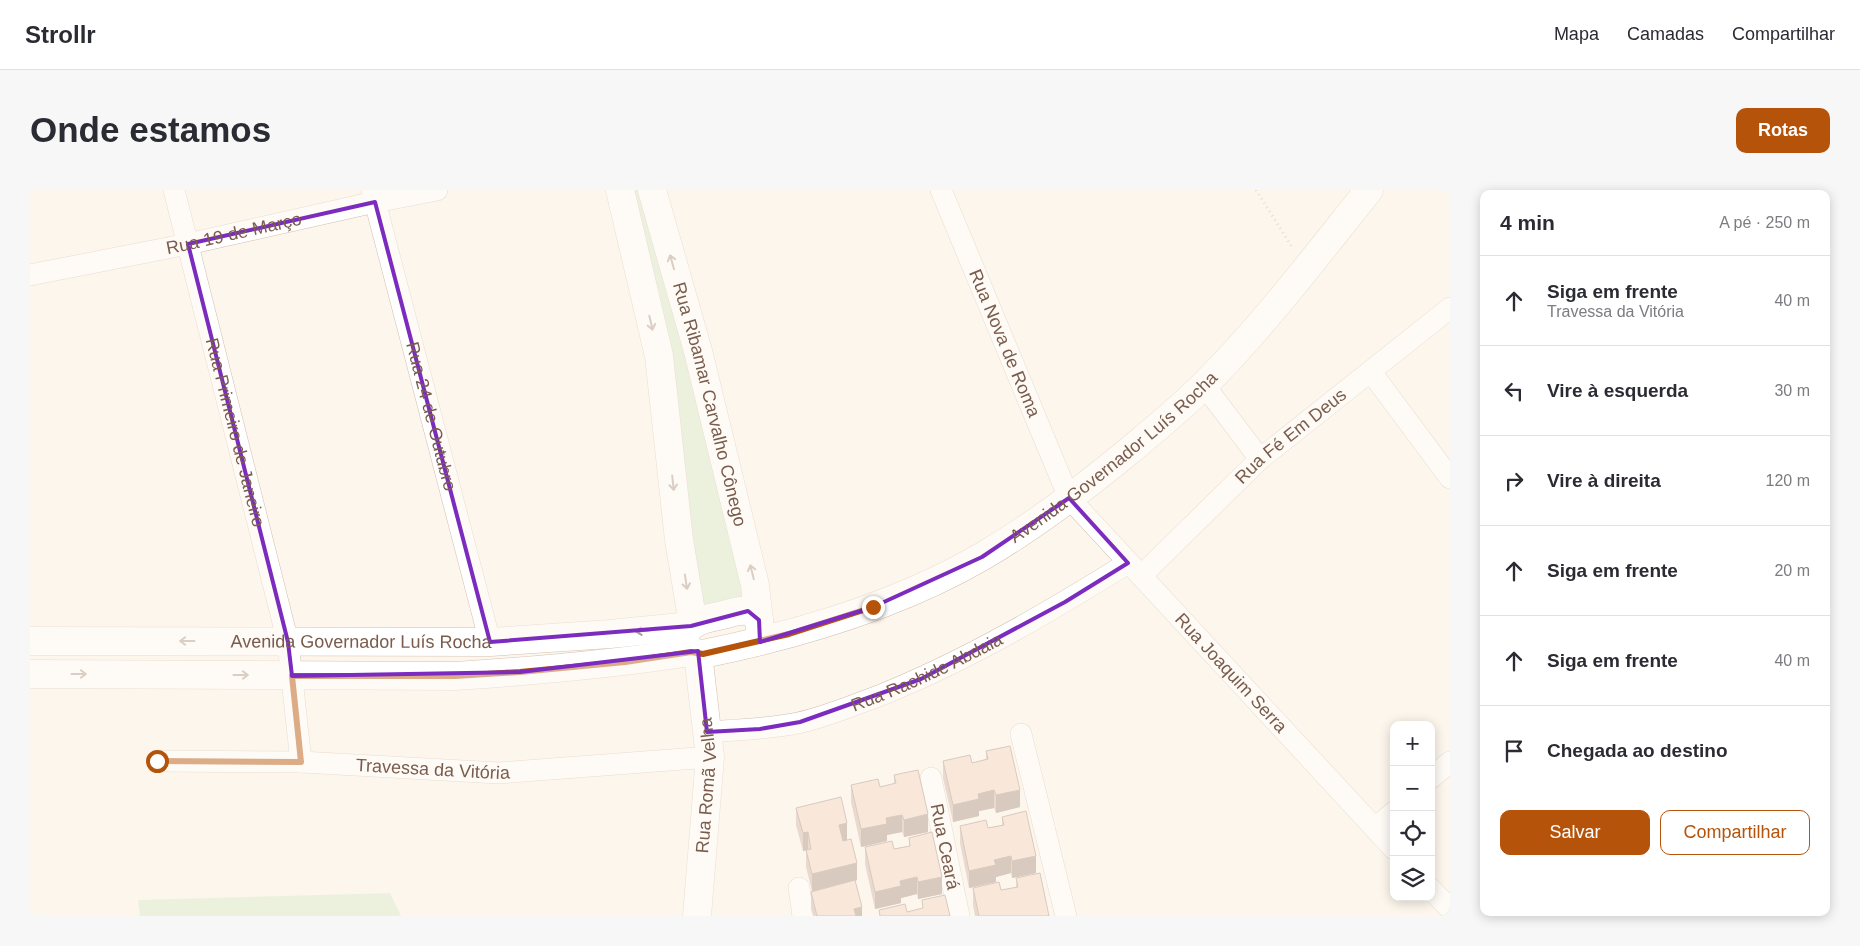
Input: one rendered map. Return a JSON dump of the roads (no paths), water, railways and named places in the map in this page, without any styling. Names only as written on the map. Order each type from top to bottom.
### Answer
[{"type":"main road","name":"Rua Ribamar Carvalho Cônego","points":[[620,190],[659,356],[679,540],[693,639]]},
{"type":"main road","name":"Rua Ribamar Carvalho Cônego","points":[[652,190],[700,360],[755,585],[756,630]]},
{"type":"main road","name":"Avenida Governador Luís Rocha","points":[[756,630],[789,634],[873,607],[982,557],[1030,526],[1069,498],[1170,416],[1204,385],[1246,340],[1369,190]]},
{"type":"main road","points":[[693,639],[705,619],[742,611],[753,613],[756,630]]},
{"type":"main road","name":"Avenida Governador Luís Rocha","points":[[30,641],[490,642],[610,634],[693,639]]},
{"type":"main road","name":"Avenida Governador Luís Rocha","points":[[30,674],[455,676],[625,662],[693,639]]},
{"type":"main road","name":"Rua Romã Velha","points":[[693,639],[709,745],[696,916]]},
{"type":"street","name":"Rua Primeiro de Janeiro","points":[[174,190],[288,642],[301,762]]},
{"type":"street","name":"Rua 19 de Março","points":[[30,275],[188,244],[374,196],[437,190]]},
{"type":"street","name":"Rua Nova de Roma","points":[[941,190],[1069,498]]},
{"type":"street","name":"Rua 24 de Outubro","points":[[374,196],[490,642]]},
{"type":"street","name":"Rua Fé Em Deus","points":[[1134,569],[1260,459],[1450,308]]},
{"type":"street","points":[[1371,372],[1450,478]]},
{"type":"street","points":[[1204,385],[1260,459]]},
{"type":"street","name":"Rua Joaquim Serra","points":[[1069,498],[1390,844]]},
{"type":"street","name":"Rua Rachide Abdaia","points":[[709,745],[760,729],[800,722],[857,704],[920,679],[1049,611],[1134,569]]},
{"type":"street","points":[[1021,734],[1066,916]]},
{"type":"street","name":"Travessa da Vitória","points":[[157,761],[301,762],[499,773],[709,745]]},
{"type":"street","points":[[1435,775],[1450,762]]},
{"type":"street","name":"Rua Ceará","points":[[931,778],[959,916]]},
{"type":"street","points":[[1375,828],[1390,815]]},
{"type":"street","points":[[799,888],[804,916]]},
{"type":"street","points":[[1435,893],[1450,909]]}]
